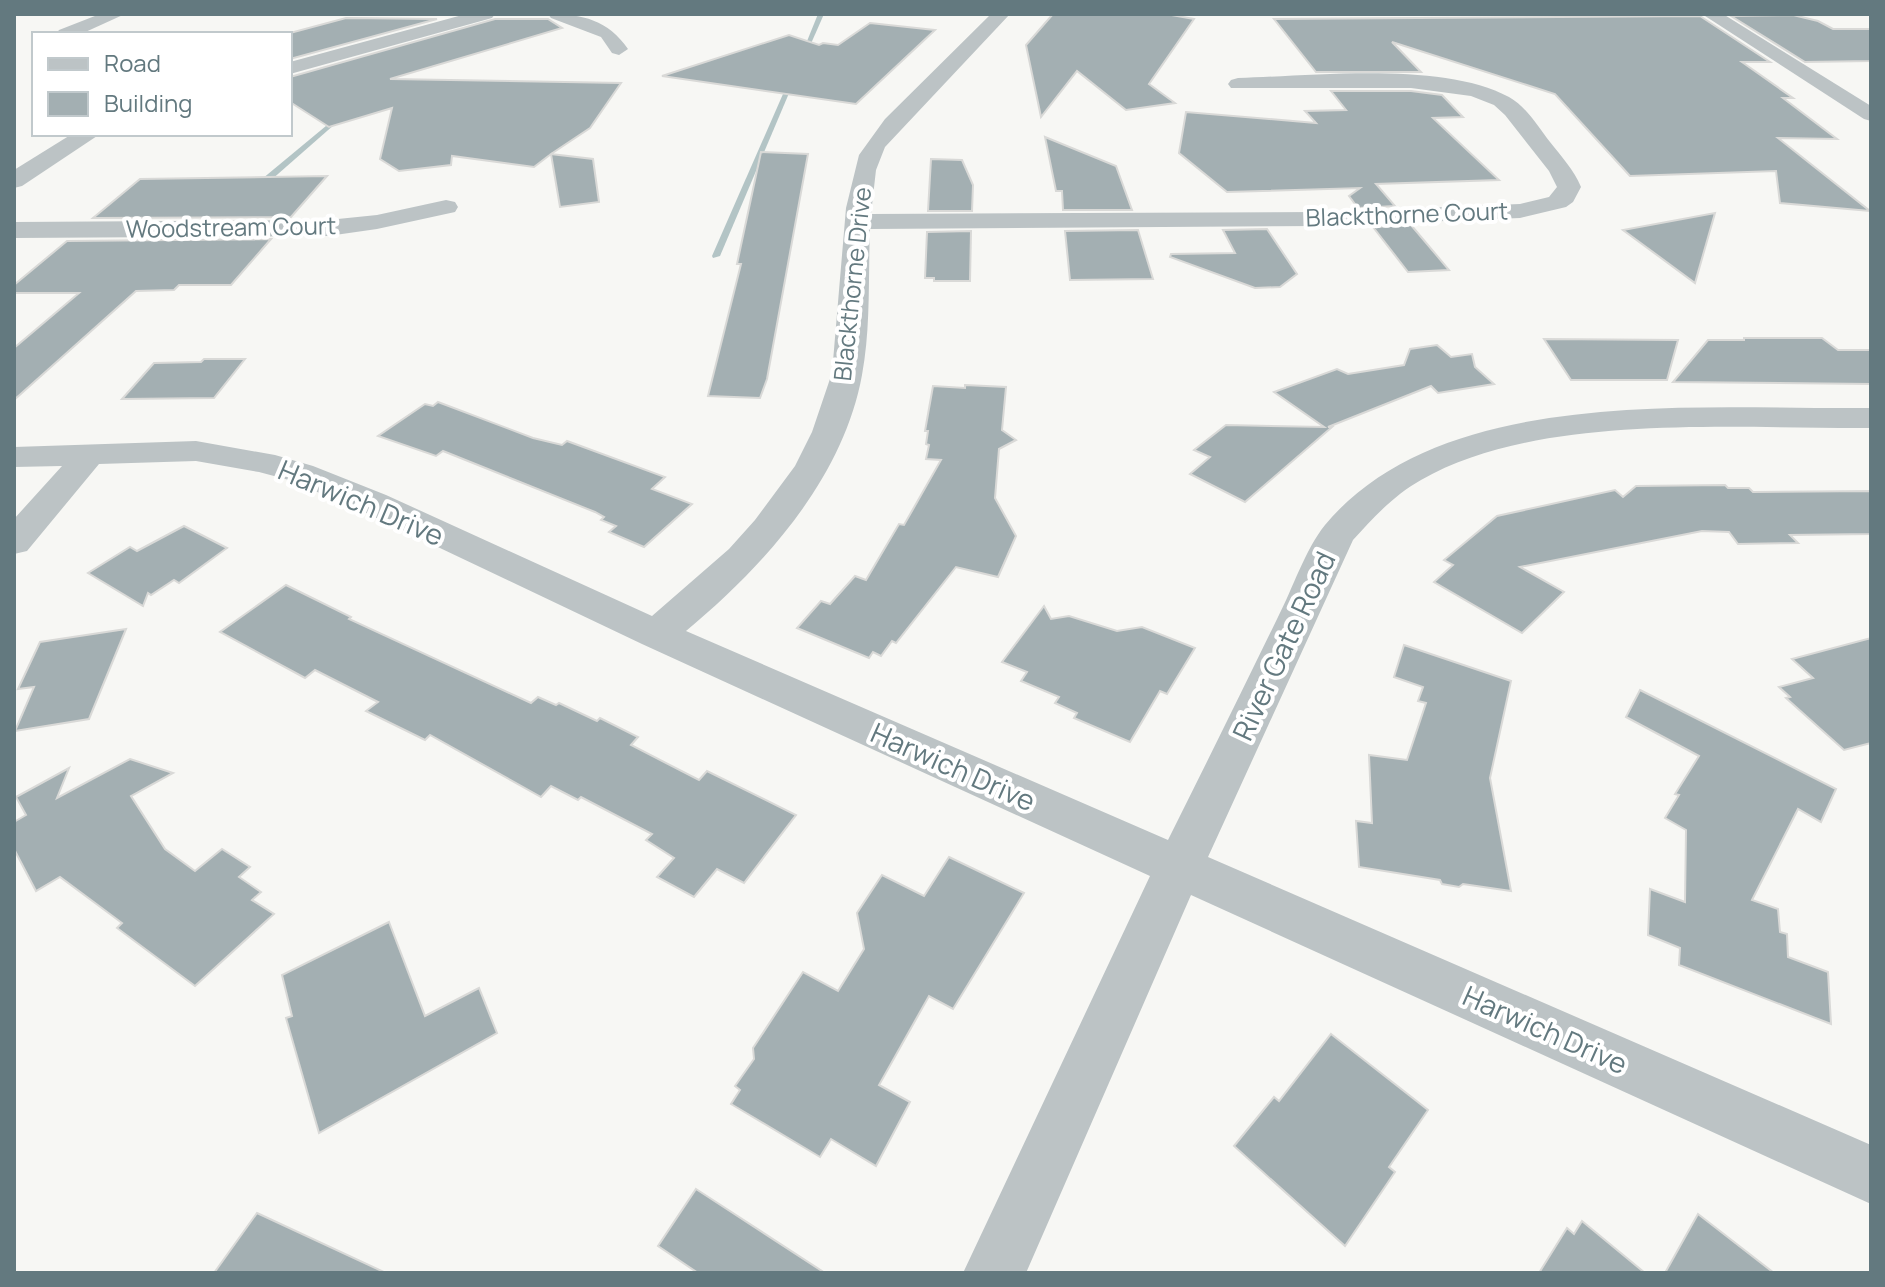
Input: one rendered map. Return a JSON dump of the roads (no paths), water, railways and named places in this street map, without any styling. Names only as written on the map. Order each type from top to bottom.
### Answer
[{"type":"street","points":[[70,32],[116,14]]},
{"type":"street","points":[[292,67],[486,14]]},
{"type":"street","points":[[557,14],[608,33],[619,49]]},
{"type":"street","name":"Blackthorne Drive","points":[[656,634],[738,564],[784,510],[823,446],[842,395],[850,359],[865,169],[879,140],[1001,14]]},
{"type":"street","points":[[1711,14],[1871,115]]},
{"type":"street","name":"Blackthorne Court","points":[[860,222],[1358,218],[1520,211],[1557,202],[1569,187],[1555,163],[1511,108],[1480,92],[1409,82],[1238,84]]},
{"type":"street","points":[[14,181],[60,149],[85,136]]},
{"type":"street","name":"Woodstream Court","points":[[14,230],[328,228],[377,222],[446,207]]},
{"type":"street","name":"River Gate Road","points":[[994,1273],[1179,867],[1337,535],[1373,495],[1429,460],[1464,446],[1493,436],[1561,424],[1871,418]]},
{"type":"street","name":"Harwich Drive","points":[[14,457],[196,451],[263,462],[301,473],[374,503],[656,634],[1871,1175]]},
{"type":"street","points":[[14,542],[91,453]]},
{"type":"waterway","points":[[803,55],[821,14]]},
{"type":"waterway","points":[[716,256],[792,79]]},
{"type":"waterway","points":[[259,186],[340,117]]}]
